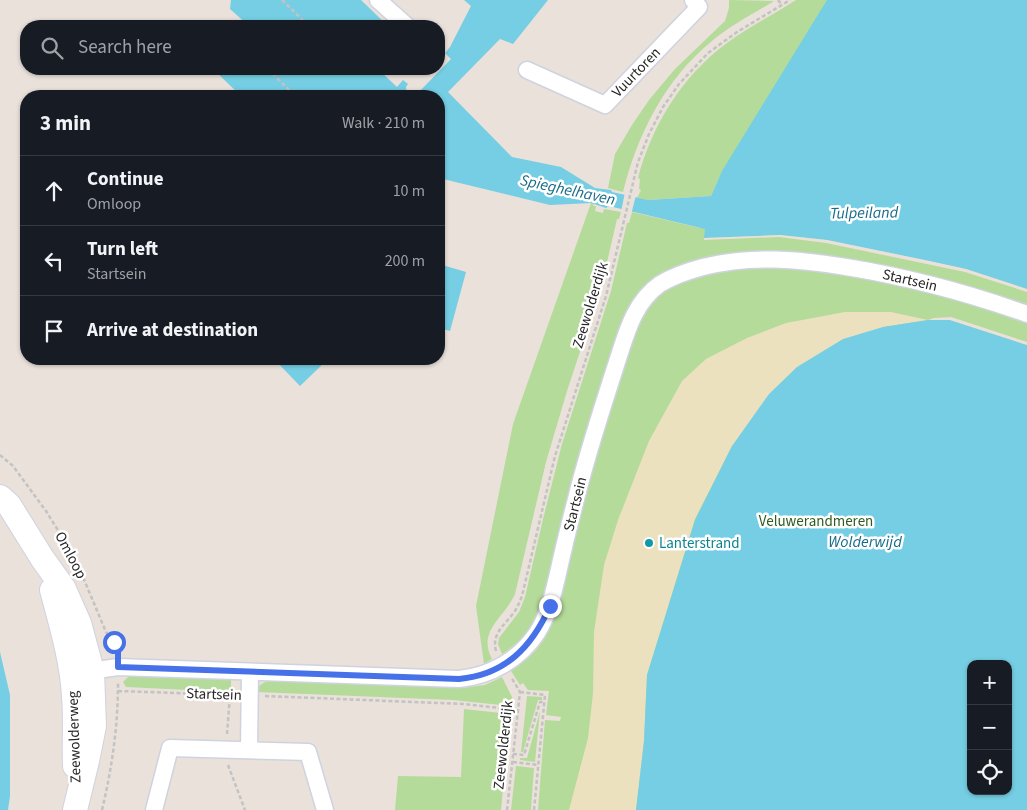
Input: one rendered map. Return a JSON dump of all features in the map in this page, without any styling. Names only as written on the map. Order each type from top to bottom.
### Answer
[{"type":"main road","name":"Omloop","points":[[0,497],[9,505],[42,558],[63,631],[82,672]]},
{"type":"main road","name":"Zeewolderweg","points":[[76,805],[75,721],[82,672]]},
{"type":"street","points":[[378,0],[400,20]]},
{"type":"street","name":"Vuurtoren","points":[[527,70],[605,105],[700,7],[693,0]]},
{"type":"street","name":"Startsein","points":[[82,672],[118,667],[459,679],[475,678],[504,665],[528,644],[542,624],[550,606],[593,438],[631,321],[644,299],[661,283],[679,275],[724,263],[752,259],[792,260],[862,269],[922,282],[963,292],[1027,314]]},
{"type":"street","points":[[249,750],[250,672]]},
{"type":"street","points":[[154,810],[170,748],[308,752],[325,810]]},
{"type":"path","points":[[282,0],[303,20]]},
{"type":"path","points":[[778,0],[782,5]]},
{"type":"path","name":"Zeewolderdijk","points":[[504,665],[496,649],[495,638],[500,628],[515,611],[522,596],[555,456],[603,306],[638,162],[649,134],[679,84],[717,46],[790,0]]},
{"type":"path","points":[[274,75],[290,90]]},
{"type":"path","name":"Omloop","points":[[0,455],[13,466],[46,512],[75,558],[106,632],[118,651],[118,667]]},
{"type":"path","points":[[102,810],[108,786],[118,724],[118,667]]},
{"type":"path","name":"Zeewolderdijk","points":[[507,810],[520,692],[515,684]]},
{"type":"path","name":"Startsein","points":[[118,691],[463,704],[518,710]]},
{"type":"path","points":[[520,692],[546,694],[534,810]]},
{"type":"path","points":[[230,695],[226,749],[228,764],[245,810]]},
{"type":"path","points":[[514,754],[524,755],[540,702],[545,702]]},
{"type":"path","points":[[512,762],[538,765]]},
{"type":"green space","points":[[729,0],[774,1],[719,35],[695,56],[666,91],[655,110],[636,150],[623,192],[608,188],[615,154],[632,125],[649,100],[675,69],[725,21]]},
{"type":"green space","name":"Veluwerandmeren","points":[[796,0],[1027,0],[1027,810],[538,810],[545,720],[560,721],[561,717],[546,715],[549,691],[528,690],[523,683],[520,685],[511,671],[538,648],[549,630],[555,614],[564,582],[581,500],[651,283],[548,590],[526,634],[502,654],[498,644],[499,638],[519,612],[525,597],[562,444],[611,291],[627,223],[629,223],[632,212],[700,228],[722,171],[711,196],[648,200],[637,198],[641,190],[639,189],[640,179],[638,178],[651,139],[671,103],[696,71],[711,56],[752,26]]},
{"type":"green space","points":[[591,203],[594,203],[593,206],[596,206],[595,211],[603,213],[604,209],[621,212],[619,219],[617,219],[601,288],[546,462],[515,594],[490,632],[488,649],[492,659],[484,664],[476,606],[513,424]]},
{"type":"green space","points":[[129,676],[231,680],[231,692],[126,687],[123,682]]},
{"type":"green space","points":[[502,677],[512,697],[511,706],[453,700],[257,692],[260,685],[267,681],[462,688],[485,685]]},
{"type":"green space","points":[[527,696],[542,697],[542,700],[538,700],[523,752],[521,752]]},
{"type":"green space","points":[[464,709],[510,714],[501,810],[395,810],[398,776],[461,777]]},
{"type":"green space","points":[[540,711],[535,762],[520,760],[520,758],[527,758]]},
{"type":"green space","points":[[516,766],[534,768],[531,810],[511,810]]},
{"type":"sand","name":"Lanterstrand","points":[[845,312],[891,312],[928,320],[883,327],[732,446],[695,519],[647,675],[644,741],[636,810],[569,810],[588,738],[593,693],[594,632],[604,565],[618,520],[649,441],[682,381],[706,359],[747,338],[786,323]]},
{"type":"water","points":[[231,0],[361,0],[382,20],[242,20],[230,9]]},
{"type":"water","points":[[464,0],[548,0],[513,44],[500,39],[448,92],[512,157],[561,167],[595,188],[611,190],[612,192],[648,200],[711,196],[722,171],[827,0],[1027,0],[1027,289],[966,269],[827,240],[780,235],[704,238],[705,229],[609,206],[606,208],[591,203],[550,205],[445,179],[445,90],[421,90],[435,75],[445,75],[445,65],[451,59],[445,53],[471,6]]},
{"type":"water","points":[[219,75],[384,75],[397,87],[403,80],[408,84],[407,90],[235,90]]},
{"type":"water","points":[[445,266],[466,272],[450,331],[445,330]]},
{"type":"water","name":"Wolderwijd","points":[[928,320],[950,320],[1027,345],[1027,810],[636,810],[644,741],[647,675],[695,520],[732,446],[769,394],[797,367],[843,339],[883,327]]},
{"type":"water","points":[[280,365],[322,365],[300,386]]},
{"type":"water","points":[[0,652],[10,695],[10,796],[8,810],[0,810]]},
{"type":"pier","points":[[625,192],[636,195],[631,215],[621,212]]},
{"type":"pier","points":[[780,235],[827,240],[966,269],[1027,289],[1027,292],[965,272],[826,243],[779,237],[704,240],[704,238]]},
{"type":"pier","points":[[951,317],[1027,342],[1027,345],[950,320],[928,320]]},
{"type":"place","name":"Lanterstrand","points":[[649,543]]},
{"type":"route","points":[[114,642],[118,651],[118,667],[475,678],[504,665],[520,653],[536,634],[550,606]]},
{"type":"water label","name":"Spieghelhaven","points":[[568,189]]},
{"type":"water label","name":"Tulpeiland","points":[[864,212]]}]
